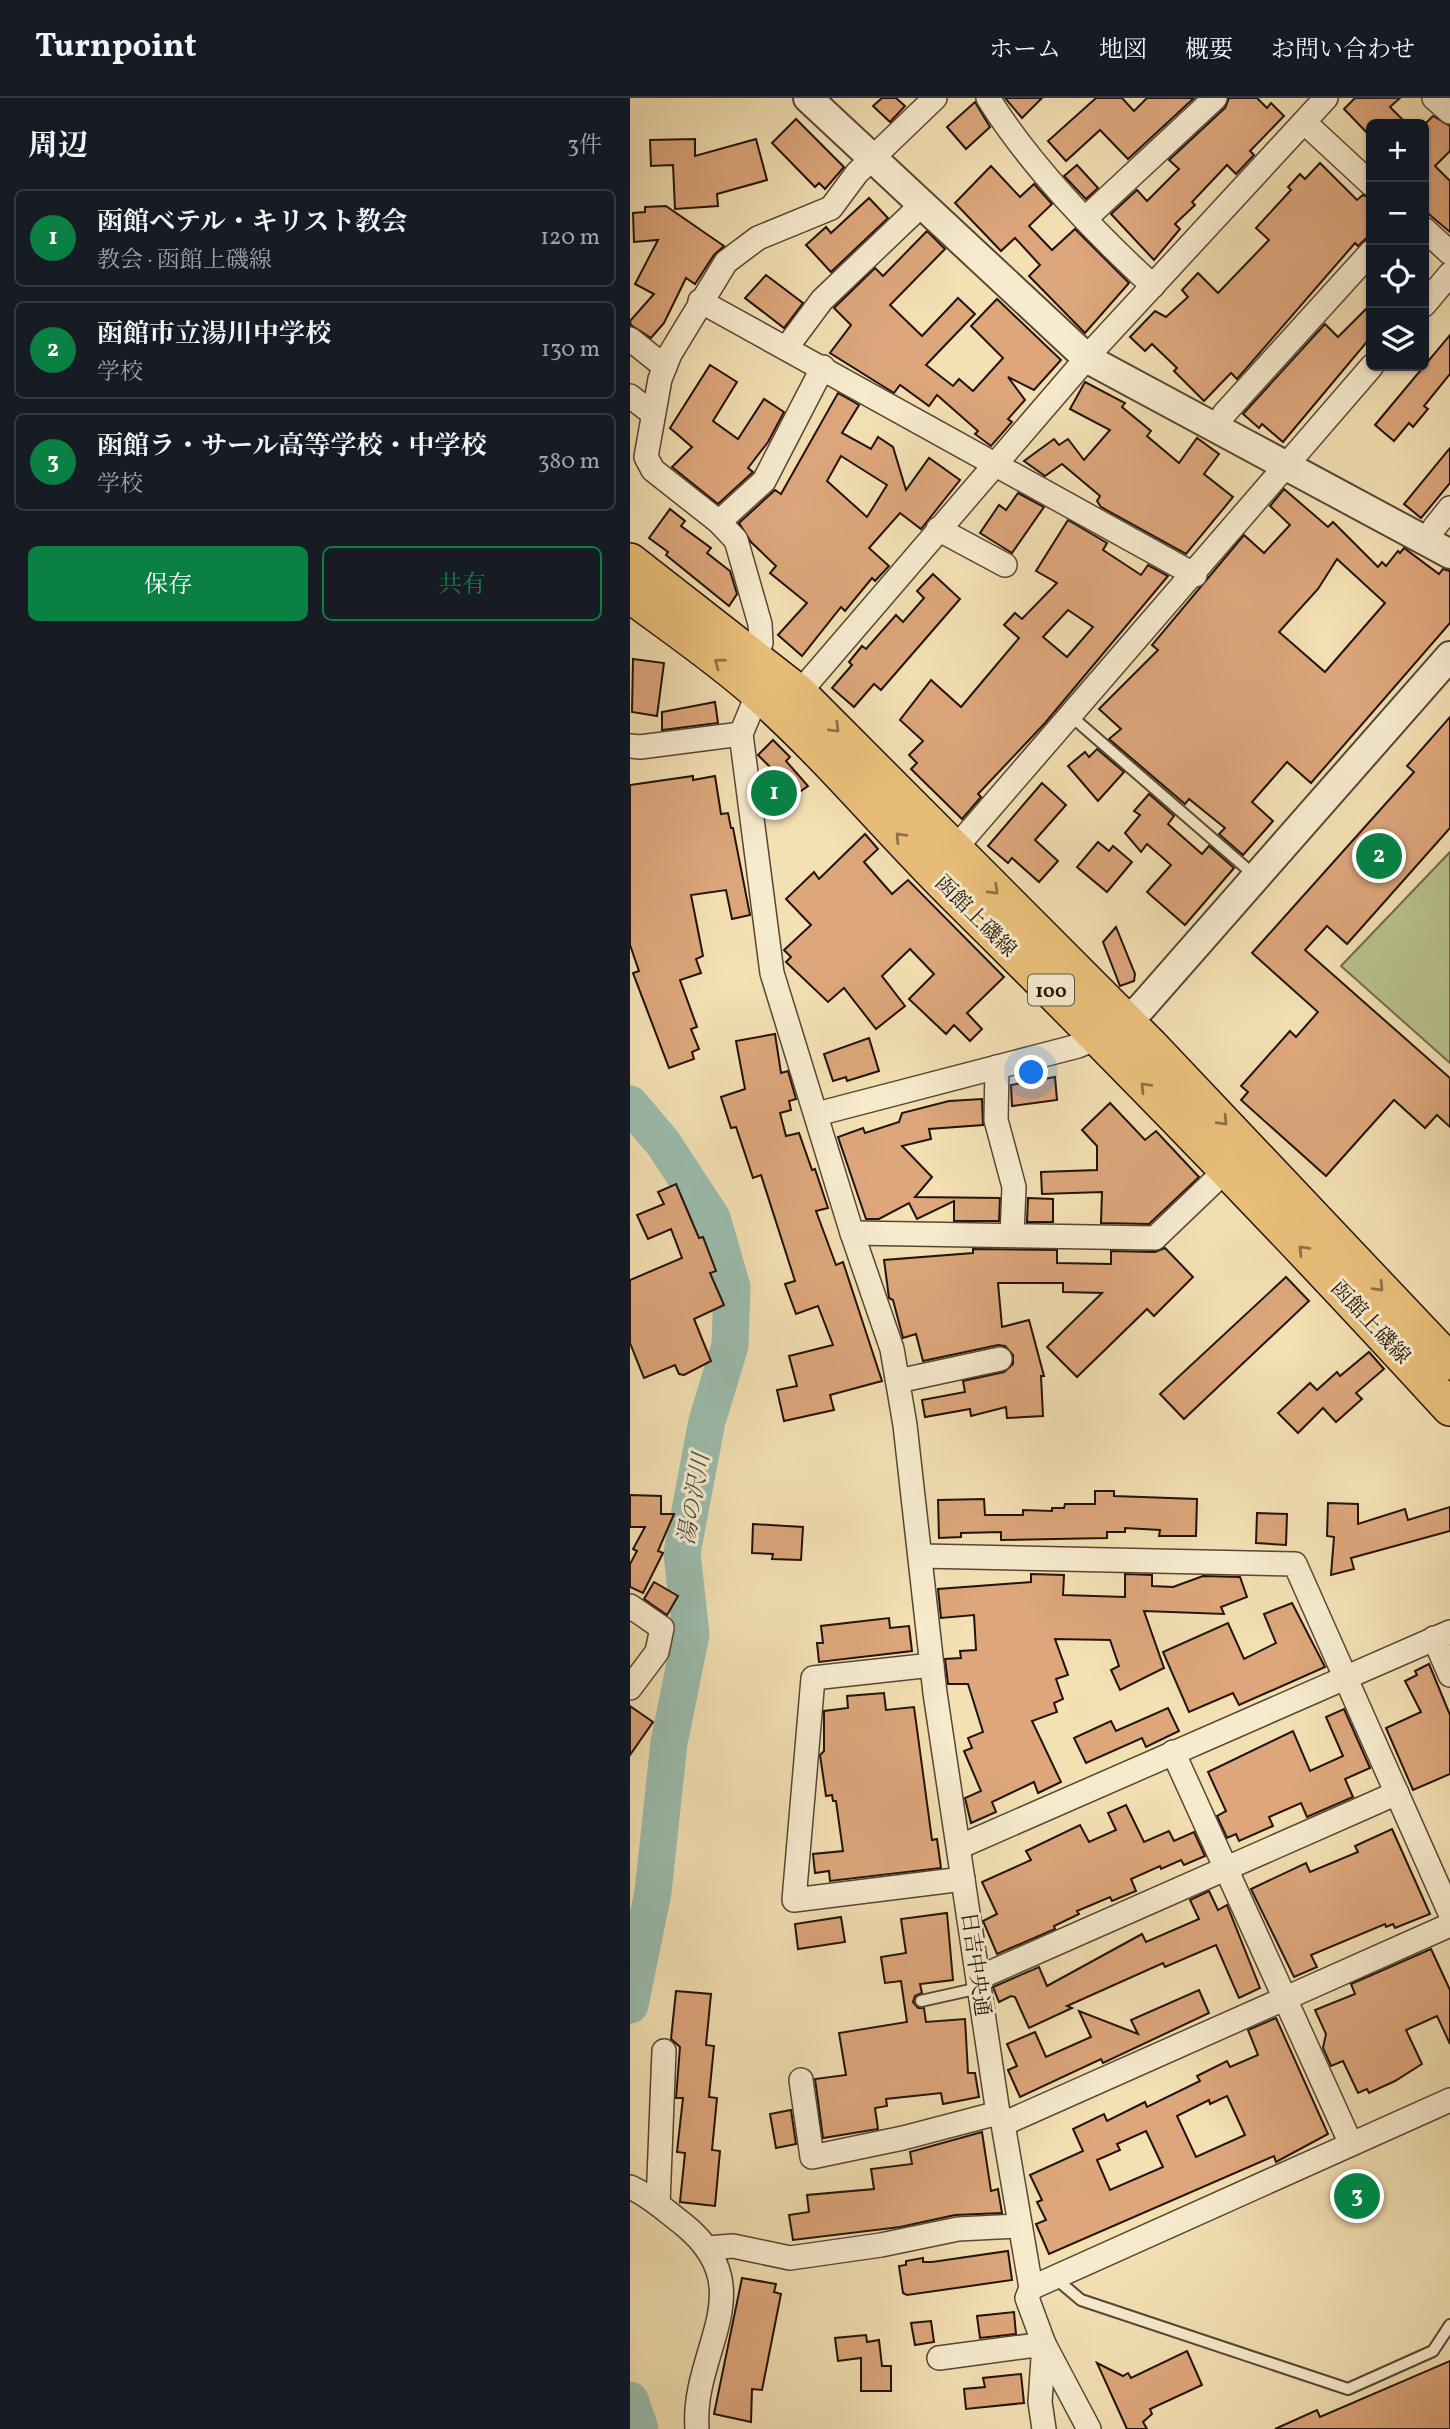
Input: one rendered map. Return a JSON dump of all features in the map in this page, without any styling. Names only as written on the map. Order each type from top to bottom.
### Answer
[{"type":"main road","name":"函館上磯線","points":[[630,561],[799,692],[900,792],[943,862]]},
{"type":"main road","name":"函館上磯線","points":[[630,595],[758,693],[845,778],[943,862],[1450,1362]]},
{"type":"main road","name":"函館上磯線","points":[[1112,1028],[1226,1170],[1450,1408]]},
{"type":"street","points":[[808,98],[1088,359],[1288,464],[1450,554]]},
{"type":"street","points":[[757,657],[761,643],[760,624],[739,546],[719,522],[649,465],[647,449],[652,413],[665,367],[700,301],[726,262],[758,238],[790,223],[824,214],[872,159],[936,98]]},
{"type":"street","points":[[988,98],[1032,157],[1110,247],[1153,286]]},
{"type":"street","points":[[1086,218],[1215,98]]},
{"type":"street","points":[[1434,98],[1450,112]]},
{"type":"street","points":[[799,692],[994,464],[1311,107],[1369,182]]},
{"type":"street","points":[[787,347],[822,300],[912,214]]},
{"type":"street","points":[[1429,234],[1450,253]]},
{"type":"street","points":[[1224,414],[1366,258]]},
{"type":"street","points":[[1429,299],[1450,274]]},
{"type":"street","points":[[700,301],[1195,575]]},
{"type":"street","points":[[630,339],[665,367]]},
{"type":"street","points":[[719,522],[764,481],[823,367]]},
{"type":"street","points":[[943,862],[1195,575],[1368,371]]},
{"type":"street","points":[[630,396],[652,413]]},
{"type":"street","points":[[1434,528],[1450,508]]},
{"type":"street","points":[[938,529],[1005,565]]},
{"type":"street","points":[[817,1114],[997,1067],[1112,1028],[1141,1008],[1450,656]]},
{"type":"street","points":[[630,746],[741,734],[758,693]]},
{"type":"street","name":"日吉中央通","points":[[741,734],[772,973],[852,1233],[892,1349],[898,1381],[932,1665],[978,1983],[1031,2288],[1027,2298],[1044,2344],[1089,2429]]},
{"type":"street","points":[[997,1067],[996,1120],[1014,1187],[1012,1235]]},
{"type":"street","points":[[852,1233],[1155,1238],[1226,1170]]},
{"type":"street","points":[[898,1381],[1000,1359]]},
{"type":"street","points":[[921,1556],[1295,1564],[1450,1913]]},
{"type":"street","points":[[630,1606],[662,1628],[657,1652],[630,1688]]},
{"type":"street","points":[[959,1847],[1442,1635],[1450,1675]]},
{"type":"street","points":[[932,1665],[813,1678],[794,1900],[964,1879]]},
{"type":"street","points":[[1173,1752],[1351,2144]]},
{"type":"street","points":[[978,1983],[1397,1793]]},
{"type":"street","points":[[801,2080],[813,2157],[1001,2118],[1450,1925]]},
{"type":"street","points":[[658,2204],[664,2051]]},
{"type":"street","points":[[1031,2288],[1450,2100]]},
{"type":"street","points":[[630,2188],[658,2204],[708,2248],[718,2265],[723,2294],[701,2394],[697,2429]]},
{"type":"street","points":[[708,2248],[733,2246],[790,2258],[881,2245],[958,2229],[1020,2226]]},
{"type":"street","points":[[939,2358],[1044,2344],[1040,2402],[1044,2429]]},
{"type":"lane","points":[[1072,717],[1245,867]]},
{"type":"lane","points":[[921,2001],[978,1983]]},
{"type":"lane","points":[[1055,2278],[1081,2300],[1348,2389],[1433,2351],[1450,2325]]},
{"type":"green space","points":[[1450,852],[1450,1063],[1341,966]]},
{"type":"building","points":[[882,98],[896,98],[905,106],[890,122],[873,106]]},
{"type":"building","points":[[1005,98],[1042,98],[1022,118]]},
{"type":"building","points":[[1096,98],[1122,98],[1134,111],[1147,98],[1194,98],[1128,159],[1100,130],[1066,161],[1048,141]]},
{"type":"building","points":[[1229,98],[1257,98],[1267,108],[1271,103],[1284,116],[1250,151],[1254,155],[1236,174],[1227,165],[1192,202],[1195,205],[1175,224],[1180,229],[1154,260],[1111,214],[1137,190],[1147,201],[1179,169],[1169,160],[1225,108]]},
{"type":"building","points":[[1355,98],[1400,98],[1390,107],[1402,119],[1366,119],[1366,132],[1344,109]]},
{"type":"building","points":[[975,102],[990,127],[966,149],[947,127]]},
{"type":"building","points":[[1433,116],[1450,126],[1450,151],[1435,166],[1450,181],[1450,232],[1429,214],[1429,120]]},
{"type":"building","points":[[796,119],[844,167],[825,189],[819,183],[815,187],[772,143]]},
{"type":"building","points":[[695,139],[695,156],[756,139],[767,180],[717,194],[718,206],[675,209],[673,165],[651,166],[650,140]]},
{"type":"building","points":[[1320,163],[1357,200],[1363,195],[1366,196],[1366,239],[1358,246],[1355,243],[1237,379],[1231,373],[1204,401],[1174,371],[1177,368],[1152,344],[1145,351],[1130,337],[1155,311],[1166,317],[1188,297],[1182,290],[1198,273],[1218,293],[1269,240],[1256,228],[1291,190],[1288,187],[1300,174],[1305,179]]},
{"type":"building","points":[[1077,165],[1098,188],[1086,199],[1064,176]]},
{"type":"building","points":[[991,166],[1020,197],[1034,184],[1052,204],[1029,226],[1052,250],[1075,229],[1129,283],[1085,333],[1029,276],[1040,265],[1015,238],[1001,251],[955,203]]},
{"type":"building","points":[[869,198],[888,218],[831,272],[806,245],[826,227],[831,233]]},
{"type":"building","points":[[666,206],[724,246],[714,255],[695,284],[686,278],[664,323],[651,338],[631,325],[630,321],[654,294],[635,284],[658,240],[634,242],[633,213],[645,212],[645,207]]},
{"type":"building","points":[[927,231],[945,249],[890,305],[922,336],[958,298],[975,314],[926,365],[953,386],[959,379],[973,391],[1003,358],[971,326],[997,299],[1061,360],[1034,390],[1008,377],[1025,400],[1008,419],[1012,422],[991,446],[975,434],[978,431],[937,395],[929,406],[900,385],[894,393],[830,353],[851,325],[834,308],[875,268],[883,276]]},
{"type":"building","points":[[766,275],[803,303],[784,328],[745,298]]},
{"type":"building","points":[[1366,309],[1366,343],[1283,442],[1262,424],[1259,428],[1243,414],[1325,324],[1338,337]]},
{"type":"building","points":[[1450,335],[1450,374],[1424,406],[1428,409],[1413,427],[1409,423],[1394,441],[1375,425],[1420,371],[1429,371],[1429,360]]},
{"type":"building","points":[[710,365],[737,382],[713,421],[738,439],[764,399],[784,412],[768,442],[748,468],[753,472],[718,504],[672,467],[692,447],[670,428]]},
{"type":"building","points":[[1085,382],[1125,403],[1122,407],[1151,431],[1147,436],[1179,463],[1197,438],[1219,454],[1204,474],[1233,497],[1186,554],[1101,507],[1097,501],[1100,496],[1062,464],[1045,476],[1024,461],[1054,439],[1059,445],[1068,439],[1084,460],[1110,430],[1070,409]]},
{"type":"building","points":[[838,393],[859,405],[842,433],[871,449],[878,437],[893,447],[906,490],[929,458],[960,480],[921,529],[900,513],[869,548],[889,566],[875,581],[872,578],[845,611],[841,607],[802,656],[778,635],[807,603],[770,573],[776,566],[751,542],[739,523],[775,490],[781,494]],"holes":[[[841,456],[887,485],[867,517],[827,481]]]},
{"type":"building","points":[[1450,448],[1450,483],[1421,518],[1404,504]]},
{"type":"building","points":[[1284,489],[1328,527],[1333,522],[1378,567],[1382,562],[1386,566],[1398,551],[1400,553],[1404,548],[1439,574],[1443,569],[1450,571],[1450,623],[1311,783],[1287,762],[1252,802],[1273,821],[1243,855],[1219,834],[1225,828],[1189,799],[1185,804],[1109,739],[1121,729],[1099,709],[1158,650],[1152,645],[1244,535],[1264,553],[1290,525],[1270,506]],"holes":[[[1337,559],[1385,603],[1325,672],[1279,632],[1318,589]]]},
{"type":"building","points":[[1018,493],[1044,507],[1012,553],[980,533],[999,505],[1006,510]]},
{"type":"building","points":[[670,509],[685,521],[681,526],[711,548],[707,553],[730,571],[737,594],[729,606],[649,538]]},
{"type":"building","points":[[1068,520],[1107,543],[1103,550],[1141,575],[1148,565],[1168,576],[1045,723],[978,794],[981,797],[962,819],[911,769],[917,763],[909,755],[923,741],[900,720],[931,680],[961,707],[1019,638],[1004,625],[1015,613],[1022,619],[1057,583],[1036,571]],"holes":[[[1068,610],[1093,627],[1067,657],[1043,637]]]},
{"type":"building","points":[[933,574],[960,599],[881,690],[874,684],[854,707],[832,688],[852,665],[849,662],[862,646],[866,649],[896,615],[903,622],[924,598],[917,591]]},
{"type":"building","points":[[633,659],[664,663],[657,716],[632,712]]},
{"type":"building","points":[[715,702],[718,723],[662,730],[662,712]]},
{"type":"building","points":[[1450,717],[1450,828],[1347,944],[1327,926],[1305,950],[1450,1078],[1450,1127],[1437,1115],[1425,1128],[1394,1100],[1326,1176],[1241,1100],[1248,1092],[1241,1086],[1290,1031],[1296,1037],[1318,1012],[1252,953],[1414,772],[1407,766]]},
{"type":"building","points":[[773,740],[790,757],[786,761],[808,786],[778,807],[762,790],[761,781],[773,770],[758,755]]},
{"type":"building","points":[[1097,749],[1124,772],[1098,801],[1068,766],[1085,752],[1089,757]]},
{"type":"building","points":[[693,776],[693,780],[715,776],[721,814],[728,813],[733,828],[750,915],[732,919],[726,890],[691,895],[703,956],[696,959],[701,973],[680,980],[697,1027],[691,1029],[699,1049],[692,1052],[694,1059],[669,1068],[633,973],[639,971],[630,945],[630,785]]},
{"type":"building","points":[[1042,783],[1066,805],[1035,840],[1058,861],[1039,882],[1012,858],[1008,863],[988,846]]},
{"type":"building","points":[[1149,794],[1174,816],[1168,824],[1202,854],[1209,846],[1234,868],[1185,925],[1147,892],[1171,865],[1147,844],[1141,852],[1125,833],[1140,815],[1134,811]]},
{"type":"building","points":[[865,834],[878,849],[864,862],[892,894],[908,880],[1004,977],[967,1013],[982,1029],[970,1041],[954,1025],[946,1034],[909,999],[934,974],[910,949],[882,976],[905,1006],[876,1029],[844,988],[828,1002],[786,962],[791,957],[784,950],[811,925],[786,899],[814,872],[819,879]]},
{"type":"building","points":[[1098,842],[1109,851],[1113,846],[1132,862],[1107,892],[1077,867]]},
{"type":"building","points":[[1116,927],[1135,974],[1134,981],[1120,986],[1103,942]]},
{"type":"building","points":[[775,1034],[781,1073],[788,1071],[796,1099],[789,1101],[791,1110],[780,1113],[786,1136],[799,1133],[812,1170],[815,1169],[828,1208],[816,1211],[836,1265],[843,1262],[882,1381],[830,1395],[834,1410],[784,1421],[777,1390],[797,1386],[789,1356],[833,1345],[818,1306],[796,1314],[785,1284],[795,1281],[761,1175],[753,1178],[736,1127],[731,1128],[721,1097],[745,1089],[736,1041]]},
{"type":"building","points":[[869,1038],[879,1071],[847,1081],[846,1077],[833,1081],[824,1054]]},
{"type":"building","points":[[1055,1077],[1057,1100],[1012,1106],[1011,1085]]},
{"type":"building","points":[[982,1099],[983,1125],[929,1129],[931,1139],[902,1146],[932,1177],[915,1197],[1000,1198],[999,1221],[954,1221],[954,1201],[917,1219],[909,1203],[879,1219],[866,1219],[838,1137],[863,1128],[865,1133],[899,1122],[902,1113],[949,1101]]},
{"type":"building","points":[[1110,1103],[1145,1140],[1156,1131],[1199,1177],[1149,1224],[1101,1223],[1102,1192],[1042,1194],[1041,1172],[1097,1170],[1097,1146],[1082,1130]]},
{"type":"building","points":[[676,1184],[699,1238],[703,1237],[716,1271],[710,1273],[724,1305],[694,1319],[711,1361],[684,1375],[679,1374],[675,1365],[644,1378],[630,1343],[630,1280],[682,1258],[671,1229],[648,1239],[637,1215],[664,1204],[658,1192]]},
{"type":"building","points":[[1028,1198],[1053,1199],[1053,1222],[1027,1222]]},
{"type":"building","points":[[1165,1248],[1193,1277],[1154,1316],[1147,1309],[1077,1377],[1047,1347],[1102,1293],[1063,1292],[1063,1283],[998,1283],[1002,1327],[1029,1320],[1044,1376],[1041,1376],[1043,1416],[1007,1418],[1006,1407],[971,1416],[970,1409],[925,1417],[922,1400],[965,1392],[963,1381],[1004,1372],[1013,1364],[1013,1355],[1005,1346],[998,1345],[923,1361],[916,1334],[903,1338],[893,1300],[889,1298],[884,1260],[973,1253],[973,1249],[1057,1250],[1057,1263],[1111,1264],[1111,1251],[1155,1252]]},
{"type":"building","points":[[1286,1277],[1309,1301],[1184,1419],[1160,1394]]},
{"type":"building","points":[[1369,1352],[1384,1369],[1356,1393],[1362,1399],[1336,1422],[1323,1408],[1298,1433],[1278,1413],[1310,1383],[1317,1390],[1337,1372],[1340,1376]]},
{"type":"building","points":[[1095,1491],[1114,1491],[1114,1496],[1197,1499],[1196,1536],[1159,1536],[1160,1530],[1125,1528],[1125,1532],[1107,1532],[1107,1538],[1001,1540],[1001,1532],[961,1533],[961,1537],[939,1538],[938,1500],[984,1499],[985,1515],[1023,1515],[1023,1510],[1052,1511],[1052,1508],[1064,1508],[1065,1504],[1095,1504]]},
{"type":"building","points":[[630,1495],[661,1496],[661,1514],[674,1514],[658,1551],[663,1553],[643,1593],[630,1587],[630,1564],[637,1551],[633,1549],[645,1527],[630,1527]]},
{"type":"building","points":[[1328,1503],[1358,1504],[1358,1524],[1405,1509],[1408,1520],[1450,1507],[1450,1531],[1351,1558],[1354,1569],[1331,1575],[1334,1537],[1327,1536]]},
{"type":"building","points":[[1257,1513],[1287,1514],[1286,1545],[1256,1543]]},
{"type":"building","points":[[753,1524],[803,1527],[801,1560],[772,1559],[773,1554],[752,1553]]},
{"type":"building","points":[[1031,1574],[1064,1575],[1063,1595],[1125,1597],[1125,1574],[1152,1575],[1152,1586],[1173,1587],[1203,1576],[1240,1577],[1247,1597],[1221,1607],[1224,1614],[1144,1611],[1164,1668],[1120,1690],[1111,1670],[1119,1666],[1110,1640],[1055,1639],[1068,1675],[1056,1679],[1063,1699],[1054,1703],[1057,1712],[1032,1721],[1061,1782],[1038,1793],[1034,1782],[992,1802],[996,1812],[971,1823],[965,1798],[981,1791],[964,1751],[972,1748],[968,1738],[983,1732],[968,1684],[948,1684],[945,1659],[961,1658],[960,1651],[976,1650],[974,1615],[941,1618],[938,1589],[1031,1582]]},
{"type":"building","points":[[654,1582],[678,1596],[667,1615],[644,1599]]},
{"type":"building","points":[[1292,1603],[1325,1667],[1239,1705],[1233,1693],[1189,1712],[1163,1652],[1228,1623],[1244,1659],[1276,1643],[1264,1614]]},
{"type":"building","points":[[889,1618],[890,1628],[909,1626],[912,1651],[819,1662],[817,1643],[823,1643],[821,1626]]},
{"type":"building","points":[[1429,1664],[1450,1715],[1450,1774],[1413,1790],[1386,1728],[1421,1712],[1405,1681],[1417,1675],[1415,1671]]},
{"type":"building","points":[[884,1693],[886,1710],[914,1707],[932,1840],[937,1839],[941,1868],[830,1881],[829,1871],[815,1873],[813,1854],[843,1851],[836,1801],[833,1801],[832,1795],[826,1796],[820,1755],[824,1751],[824,1711],[848,1708],[847,1696]]},
{"type":"building","points":[[630,1706],[653,1722],[630,1755]]},
{"type":"building","points":[[1168,1708],[1179,1731],[1146,1747],[1142,1738],[1086,1763],[1074,1738],[1111,1721],[1116,1731]]},
{"type":"building","points":[[1344,1709],[1370,1768],[1345,1779],[1353,1797],[1307,1817],[1301,1803],[1269,1817],[1273,1826],[1239,1841],[1236,1834],[1227,1838],[1217,1816],[1226,1811],[1208,1772],[1293,1731],[1310,1771],[1343,1756],[1326,1717]]},
{"type":"building","points":[[1126,1805],[1144,1842],[1169,1831],[1174,1841],[1194,1832],[1205,1856],[1184,1865],[1181,1860],[1161,1869],[1160,1866],[1131,1879],[1136,1891],[1112,1901],[1110,1897],[1077,1911],[1079,1914],[1054,1926],[1055,1929],[997,1954],[983,1921],[997,1914],[982,1882],[1031,1860],[1026,1851],[1080,1825],[1089,1842],[1116,1830],[1108,1813]]},
{"type":"building","points":[[1392,1829],[1430,1914],[1395,1928],[1393,1924],[1386,1927],[1385,1924],[1311,1955],[1317,1967],[1294,1977],[1251,1889],[1306,1863],[1310,1872],[1358,1852],[1355,1846]]},
{"type":"building","points":[[1209,1891],[1218,1910],[1227,1905],[1260,1988],[1239,1998],[1216,1945],[1165,1967],[1163,1963],[1067,2006],[1072,2008],[1029,2028],[1015,1997],[1011,1996],[999,2002],[993,1987],[1039,1967],[1047,1986],[1142,1934],[1146,1942],[1199,1919],[1190,1900]]},
{"type":"building","points":[[947,1913],[953,1980],[920,1984],[922,1993],[915,1996],[913,2002],[918,2008],[924,2008],[926,2022],[965,2019],[968,2073],[975,2073],[979,2097],[943,2104],[941,2093],[886,2099],[887,2106],[875,2108],[878,2129],[823,2138],[815,2079],[846,2075],[839,2033],[907,2022],[901,1981],[885,1983],[881,1957],[906,1953],[901,1919]]},
{"type":"building","points":[[841,1917],[845,1942],[798,1949],[795,1924]]},
{"type":"building","points":[[1431,1949],[1450,1990],[1450,2044],[1437,2016],[1406,2030],[1422,2064],[1369,2093],[1367,2089],[1358,2093],[1343,2061],[1331,2066],[1323,2048],[1326,2034],[1315,2010],[1355,1994],[1351,1984]]},
{"type":"building","points":[[1199,1990],[1209,2013],[1103,2063],[1101,2059],[1020,2097],[1008,2070],[1017,2066],[1007,2044],[1035,2032],[1046,2057],[1091,2037],[1079,2011],[1138,2034],[1131,2020]]},
{"type":"building","points":[[676,1991],[711,1994],[706,2045],[714,2046],[709,2097],[717,2098],[712,2150],[720,2151],[715,2206],[680,2202],[685,2153],[677,2152],[683,2098],[676,2098],[680,2047],[671,2039]]},
{"type":"building","points":[[1276,2018],[1328,2134],[1276,2162],[1274,2156],[1049,2254],[1036,2224],[1046,2220],[1037,2202],[1042,2200],[1030,2175],[1083,2151],[1073,2129],[1104,2114],[1107,2121],[1145,2102],[1147,2107],[1200,2081],[1197,2076],[1227,2061],[1230,2067],[1258,2055],[1248,2030]],"holes":[[[1227,2096],[1245,2135],[1196,2157],[1177,2116],[1209,2100],[1210,2104]],[[1146,2131],[1163,2167],[1110,2190],[1097,2160],[1120,2150],[1117,2144]]]},
{"type":"building","points":[[791,2110],[796,2144],[776,2148],[770,2114]]},
{"type":"building","points":[[982,2132],[991,2191],[998,2189],[1002,2213],[955,2215],[900,2227],[793,2240],[789,2215],[809,2212],[807,2195],[874,2189],[871,2169],[912,2164],[910,2152]]},
{"type":"building","points":[[1008,2251],[1012,2280],[907,2295],[903,2293],[899,2266],[906,2265],[906,2261],[923,2258],[923,2262],[932,2262]]},
{"type":"building","points":[[742,2278],[776,2284],[774,2292],[781,2294],[762,2390],[752,2389],[751,2422],[714,2414]]},
{"type":"building","points":[[1014,2312],[1016,2334],[980,2338],[977,2316]]},
{"type":"building","points":[[931,2321],[934,2342],[915,2345],[911,2323]]},
{"type":"building","points":[[866,2335],[867,2342],[879,2340],[882,2366],[891,2366],[891,2391],[861,2391],[861,2358],[838,2361],[835,2338]]},
{"type":"building","points":[[1187,2351],[1202,2385],[1150,2409],[1152,2414],[1143,2422],[1147,2429],[1127,2429],[1097,2363],[1123,2376],[1128,2373],[1131,2378]]},
{"type":"building","points":[[1450,2361],[1450,2429],[1275,2429],[1317,2410],[1320,2417]]},
{"type":"building","points":[[1021,2374],[1024,2403],[966,2409],[964,2389],[985,2387],[983,2378]]},
{"type":"waterway","name":"湯の沢川","points":[[630,1104],[663,1143],[712,1218],[732,1287],[730,1346],[707,1421],[682,1553],[691,1634],[669,1743],[653,1892],[630,2005]]},
{"type":"waterway","name":"湯の沢川","points":[[630,2400],[640,2429]]},
{"type":"place","name":"函館ベテル・キリスト教会","points":[[774,793]]},
{"type":"place","name":"函館市立湯川中学校","points":[[1379,856]]},
{"type":"place","name":"函館ラ・サール高等学校・中学校","points":[[1357,2196]]}]
